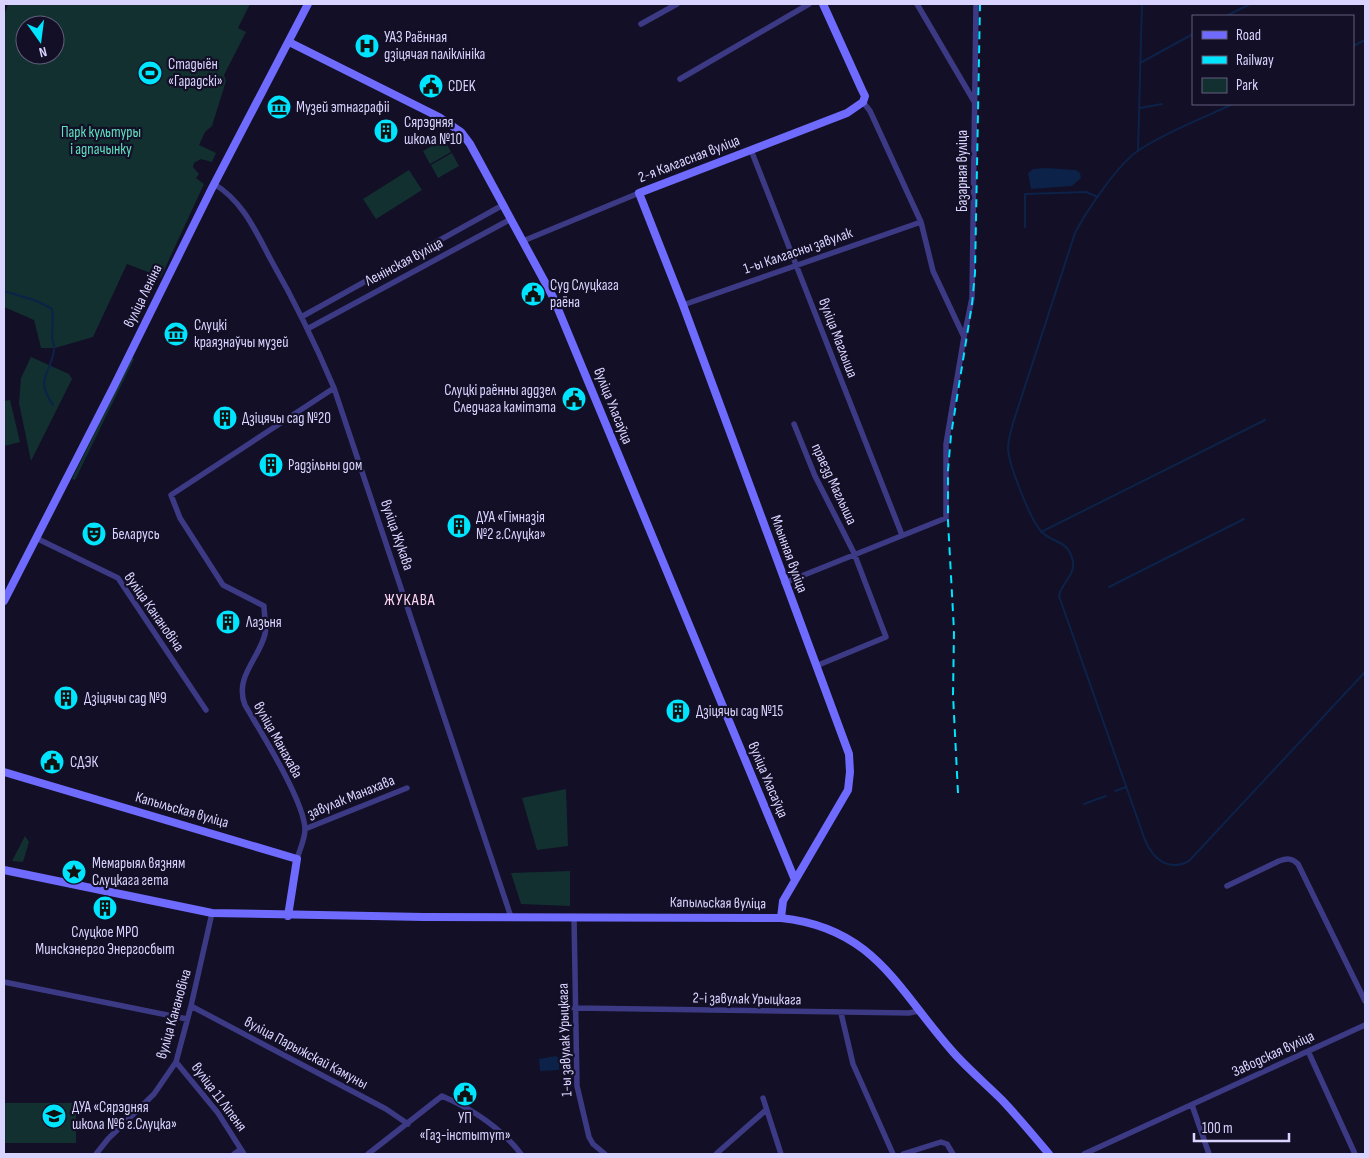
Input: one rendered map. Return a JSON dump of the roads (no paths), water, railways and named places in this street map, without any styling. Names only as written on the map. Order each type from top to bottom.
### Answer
[{"type":"main road","name":"вуліца Леніна","points":[[4,601],[114,386],[214,184],[308,4]]},
{"type":"main road","points":[[824,4],[865,96],[863,102]]},
{"type":"main road","name":"вуліца Уласаўца","points":[[288,42],[439,117],[461,132],[470,144],[553,298],[795,880]]},
{"type":"main road","name":"2-я Калгасная вуліца","points":[[639,193],[847,114],[863,102]]},
{"type":"main road","name":"Млынная вуліца","points":[[639,193],[683,304],[784,583],[845,740],[850,772],[848,790],[840,807],[783,901],[781,918]]},
{"type":"main road","name":"Капыльская вуліца","points":[[4,772],[297,859]]},
{"type":"main road","points":[[288,916],[297,859]]},
{"type":"main road","name":"Капыльская вуліца","points":[[4,870],[212,913],[288,916],[781,918],[803,920],[829,928],[859,945],[883,964],[918,1011],[954,1054],[1002,1101],[1049,1154]]},
{"type":"street","points":[[641,24],[677,4]]},
{"type":"street","points":[[680,79],[809,4]]},
{"type":"street","points":[[917,4],[975,104]]},
{"type":"street","name":"Базарная вуліца","points":[[902,535],[946,518],[946,444],[972,298],[976,4]]},
{"type":"street","points":[[863,102],[870,111],[921,222],[933,271],[964,337]]},
{"type":"street","name":"вуліца Маглыша","points":[[751,150],[902,535]]},
{"type":"street","name":"вуліца Жукава","points":[[214,184],[232,198],[248,218],[303,316],[334,388],[511,918]]},
{"type":"street","name":"2-я Калгасная вуліца","points":[[523,241],[639,193]]},
{"type":"street","name":"Ленінская вуліца","points":[[303,316],[503,205]]},
{"type":"street","name":"Ленінская вуліца","points":[[309,328],[511,219]]},
{"type":"street","name":"1-ы Калгасны завулак","points":[[683,304],[921,222]]},
{"type":"street","name":"вуліца Манахава","points":[[305,829],[288,783],[244,705],[241,692],[245,676],[265,635],[264,606],[224,585],[176,512],[171,494],[334,388]]},
{"type":"street","name":"праезд Маглыша","points":[[794,424],[815,476],[854,554],[886,637],[816,666]]},
{"type":"street","points":[[784,583],[902,535]]},
{"type":"street","name":"вуліца Канановіча","points":[[36,538],[118,578],[206,710]]},
{"type":"street","name":"завулак Манахава","points":[[305,829],[407,788]]},
{"type":"street","points":[[297,859],[305,829]]},
{"type":"street","points":[[1227,886],[1279,861],[1294,860],[1298,864],[1365,1001]]},
{"type":"street","name":"вуліца Канановіча","points":[[96,1154],[108,1139],[154,1094],[176,1062],[188,1019],[212,913]]},
{"type":"street","name":"1-ы завулак Урыцкага","points":[[574,917],[574,1008],[577,1086],[589,1137],[593,1144],[605,1154]]},
{"type":"street","points":[[4,982],[188,1019]]},
{"type":"street","name":"вуліца Парыжскай Камуны","points":[[191,1006],[386,1109],[408,1124]]},
{"type":"street","name":"2-і завулак Урыцкага","points":[[574,1008],[841,1013],[909,1013],[918,1011]]},
{"type":"street","points":[[841,1013],[853,1064],[892,1154]]},
{"type":"street","name":"Заводская вуліца","points":[[1084,1154],[1365,1024]]},
{"type":"street","points":[[1308,1051],[1355,1154]]},
{"type":"street","name":"вуліца 11 Ліпеня","points":[[176,1062],[218,1113],[243,1152],[234,1154]]},
{"type":"street","points":[[368,1154],[442,1096],[458,1103],[489,1123],[521,1154]]},
{"type":"street","points":[[763,1098],[781,1154]]},
{"type":"street","points":[[1192,1105],[1209,1154]]},
{"type":"street","points":[[716,1154],[766,1110]]},
{"type":"street","points":[[904,1154],[940,1142],[947,1144],[953,1154]]},
{"type":"water","points":[[1033,169],[1076,170],[1080,173],[1081,178],[1072,186],[1031,189],[1028,173]]},
{"type":"water","points":[[556,1056],[559,1058],[559,1070],[540,1071],[539,1059]]},
{"type":"waterway","points":[[1138,151],[1142,4]]},
{"type":"waterway","points":[[1228,15],[1250,4]]},
{"type":"waterway","points":[[1140,63],[1192,35]]},
{"type":"waterway","points":[[1354,46],[1365,40]]},
{"type":"waterway","points":[[1140,108],[1162,104]]},
{"type":"waterway","points":[[1231,105],[1173,131],[1139,150],[1113,176],[1087,212],[1075,233],[1013,423],[1008,442],[1009,457],[1021,492],[1036,525],[1045,535],[1068,549],[1071,555],[1073,562],[1072,571],[1059,596],[1145,840],[1152,853],[1162,862],[1174,865],[1189,861],[1365,672]]},
{"type":"waterway","points":[[1025,227],[1025,194],[1086,192],[1098,197]]},
{"type":"waterway","points":[[4,291],[37,301],[52,309],[54,349],[44,383],[53,405]]},
{"type":"waterway","points":[[1041,532],[1265,420]]},
{"type":"waterway","points":[[1109,587],[1244,519]]},
{"type":"waterway","points":[[1115,791],[1126,787]]},
{"type":"waterway","points":[[1084,804],[1106,796]]},
{"type":"railway","points":[[958,793],[953,695],[954,631],[948,521],[948,470],[951,435],[972,304],[975,273],[980,4]]},
{"type":"place","name":"УАЗ Раённая дзіцячая паліклініка","points":[[367,46]]},
{"type":"place","name":"Стадыён «Гарадскі»","points":[[150,73]]},
{"type":"place","name":"CDEK","points":[[431,86]]},
{"type":"place","name":"Музей этнаграфіі","points":[[279,107]]},
{"type":"place","name":"Сярэдняя школа №10","points":[[386,131]]},
{"type":"place","name":"Суд Слуцкага раёна","points":[[533,294]]},
{"type":"place","name":"Слуцкі краязнаўчы музей","points":[[176,334]]},
{"type":"place","name":"Слуцкі раённы аддзел Следчага камітэта","points":[[574,399]]},
{"type":"place","name":"Дзіцячы сад №20","points":[[225,418]]},
{"type":"place","name":"Радзільны дом","points":[[271,465]]},
{"type":"place","name":"ДУА «Гімназія №2 г.Слуцка»","points":[[459,526]]},
{"type":"place","name":"Беларусь","points":[[94,534]]},
{"type":"place","name":"Лазьня","points":[[228,622]]},
{"type":"place","name":"Дзіцячы сад №9","points":[[66,698]]},
{"type":"place","name":"Дзіцячы сад №15","points":[[678,711]]},
{"type":"place","name":"СДЭК","points":[[52,762]]},
{"type":"place","name":"Мемарыял вязням Слуцкага гета","points":[[74,872]]},
{"type":"place","name":"Слуцкое МРО Минскэнерго Энергосбыт","points":[[105,908]]},
{"type":"place","name":"УП «Газ-інстытут»","points":[[465,1094]]},
{"type":"place","name":"ДУА «Сярэдняя школа №6 г.Слуцка»","points":[[54,1116]]},
{"type":"district","name":"ЖУКАВА","points":[[410,600]]},
{"type":"park label","name":"Парк культуры і адпачынку","points":[[101,140]]}]
